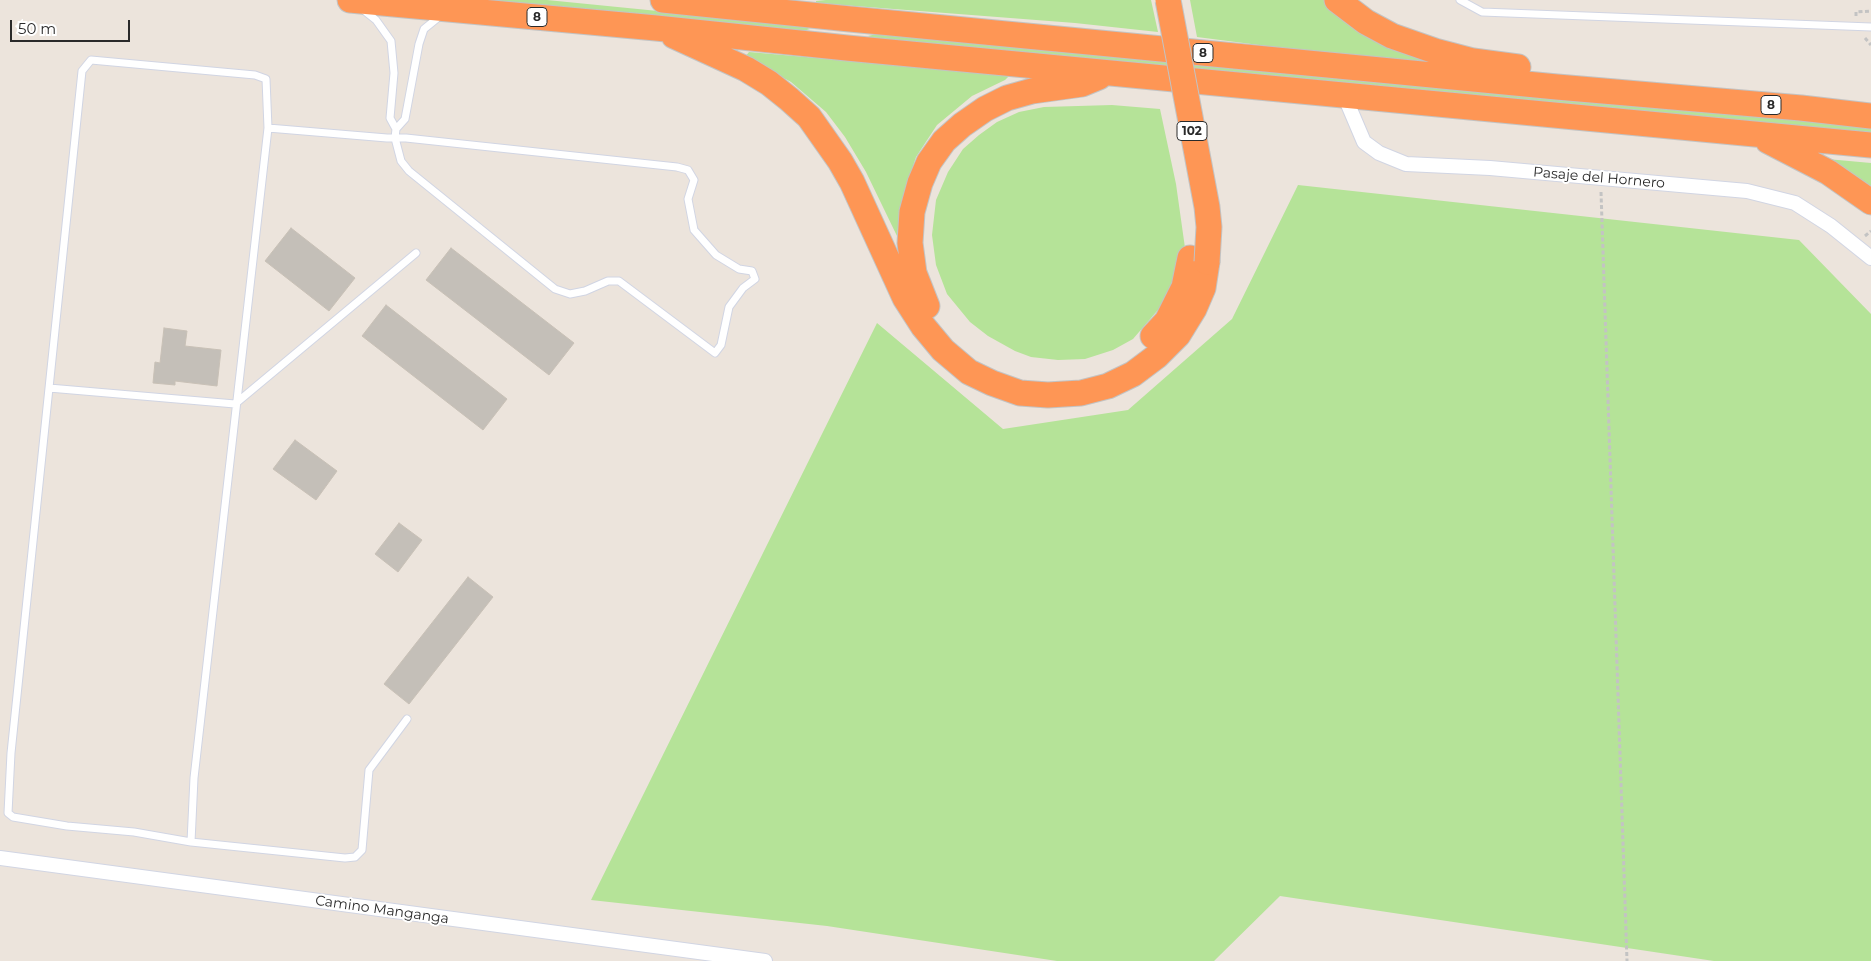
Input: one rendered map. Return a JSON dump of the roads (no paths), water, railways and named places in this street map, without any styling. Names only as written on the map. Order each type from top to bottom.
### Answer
[{"type":"highway","name":"8","points":[[350,0],[656,28],[849,34],[1557,87],[1801,108],[1871,116]]},
{"type":"highway","name":"8","points":[[663,0],[758,9],[849,34],[1112,72],[1871,145]]},
{"type":"highway","points":[[758,9],[794,0]]},
{"type":"highway","name":"102","points":[[1153,0],[1192,208],[1194,237],[1199,260]]},
{"type":"highway","name":"102","points":[[1168,0],[1207,207],[1209,227],[1199,260]]},
{"type":"highway","points":[[1336,0],[1366,22],[1392,36],[1435,51],[1474,61],[1532,68],[1557,87]]},
{"type":"highway","points":[[656,28],[746,70],[769,83],[808,117],[844,168],[905,298],[923,326],[942,350],[969,372],[992,383],[1020,393],[1048,396],[1082,393],[1108,386],[1134,374],[1157,356],[1178,335],[1194,308],[1203,288],[1199,260]]},
{"type":"highway","points":[[1112,72],[1082,84],[1032,91],[1007,98],[985,109],[962,125],[944,141],[930,162],[920,183],[912,212],[910,242],[914,273],[923,299],[939,326],[967,355],[1001,375],[1039,384],[1079,381],[1124,361],[1147,343],[1167,321],[1199,260]]},
{"type":"highway","points":[[1801,108],[1871,98]]},
{"type":"highway","points":[[1754,135],[1828,172],[1871,202]]},
{"type":"street","name":"Pasaje del Hornero","points":[[1344,95],[1364,142],[1379,153],[1406,164],[1490,168],[1747,191],[1795,203],[1832,226],[1871,258]]},
{"type":"street","name":"Camino Manganga","points":[[0,858],[765,961]]},
{"type":"lane","points":[[268,128],[395,138],[406,138],[677,167],[688,170],[694,180],[688,199],[694,230],[716,255],[739,269],[752,271],[755,279],[743,288],[729,307],[722,346],[715,353],[619,281],[608,281],[585,291],[570,294],[555,289],[409,171],[401,161],[395,138],[396,129],[390,118],[394,73],[391,41],[376,20],[350,0]]},
{"type":"lane","points":[[1460,0],[1482,12],[1871,27]]},
{"type":"lane","points":[[396,129],[405,119],[419,44],[424,29],[449,10]]},
{"type":"lane","points":[[191,842],[194,778],[235,404],[268,128],[266,79],[255,75],[91,60],[82,71],[11,753],[8,813],[13,818],[67,826],[134,832],[191,842],[345,858],[355,857],[362,850],[369,770],[408,719]]},
{"type":"lane","points":[[49,388],[235,404],[416,253]]}]
